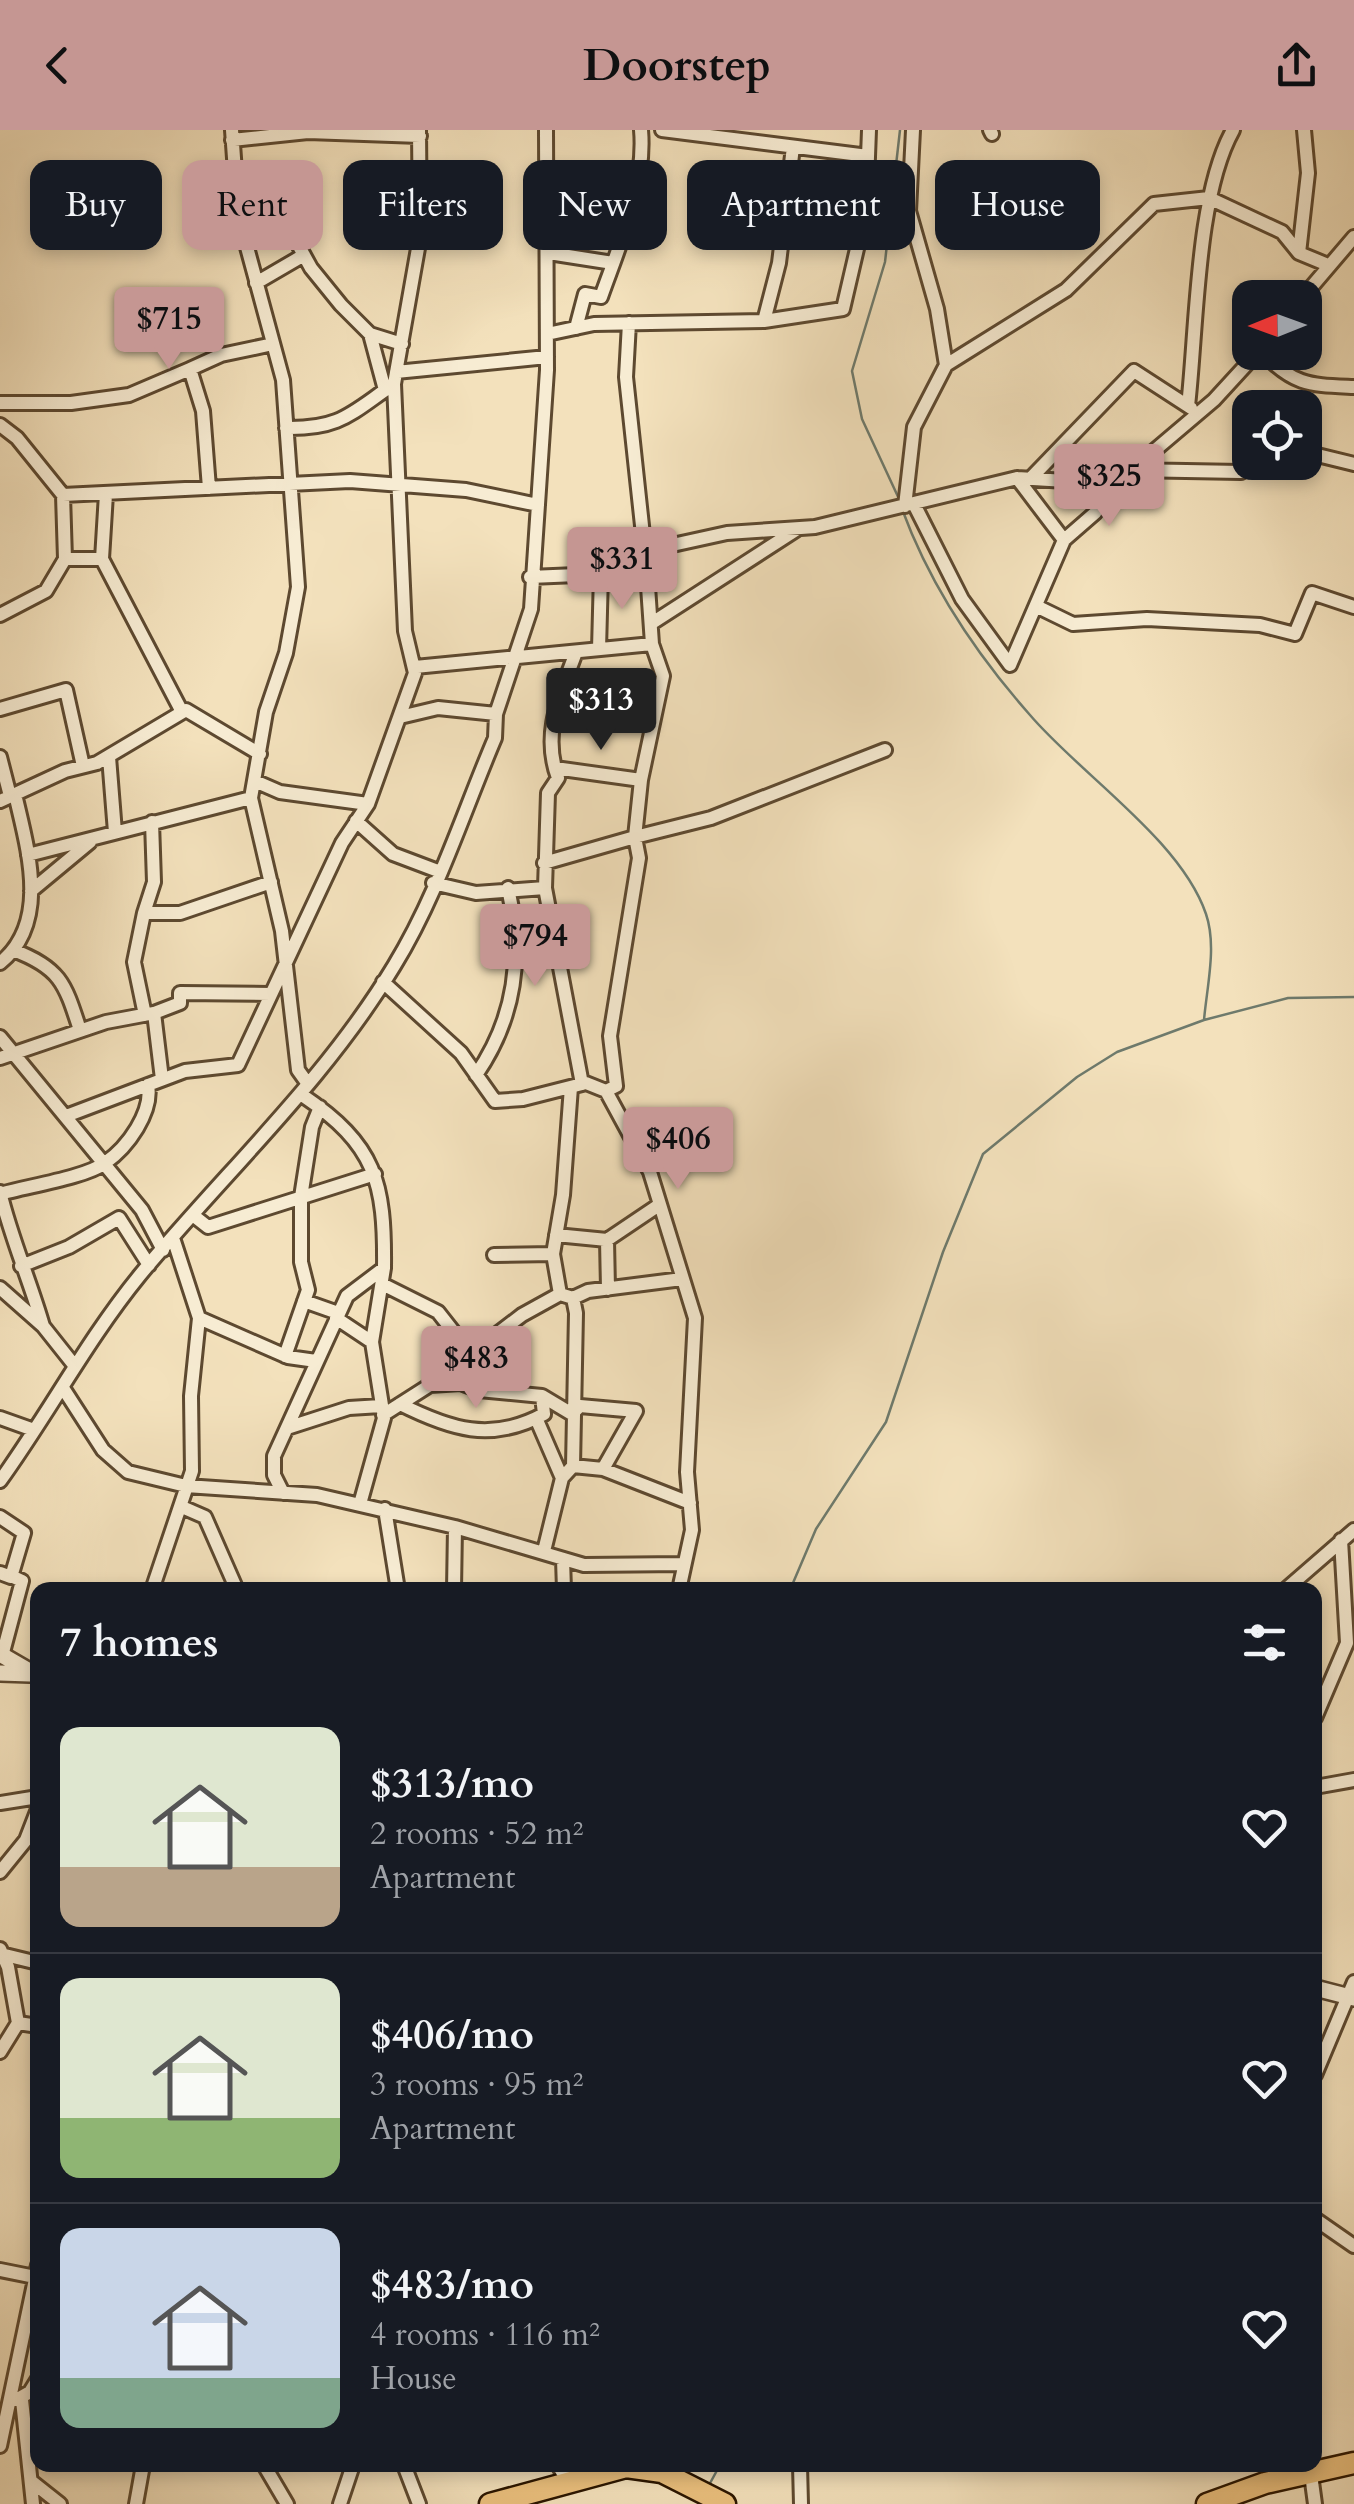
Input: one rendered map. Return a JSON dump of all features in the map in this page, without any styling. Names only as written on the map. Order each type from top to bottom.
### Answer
[{"type":"main road","points":[[1322,2467],[1354,2463]]},
{"type":"main road","points":[[662,2472],[725,2504]]},
{"type":"main road","points":[[1207,2504],[1299,2472]]},
{"type":"main road","points":[[490,2504],[563,2474]]},
{"type":"street","points":[[66,1116],[203,1066],[238,1065],[356,821],[368,804],[415,667],[406,631],[392,382],[420,237],[420,133],[308,132],[232,140],[220,130]]},
{"type":"street","points":[[0,1480],[31,1429],[64,1388],[74,1365],[150,1264],[305,1089],[383,982],[436,877],[495,738],[496,714],[531,609],[548,334],[546,130]]},
{"type":"street","points":[[576,328],[585,294],[601,297],[614,262],[640,173],[641,130]]},
{"type":"street","points":[[662,130],[868,156]]},
{"type":"street","points":[[548,334],[629,323],[764,322],[842,308],[866,210],[870,130]]},
{"type":"street","points":[[913,130],[910,211],[937,309],[946,365]]},
{"type":"street","points":[[1193,410],[1209,198],[1220,154],[1232,130]]},
{"type":"street","points":[[1299,253],[1307,188],[1304,130]]},
{"type":"street","points":[[764,322],[779,263],[793,147]]},
{"type":"street","points":[[1239,370],[1114,484],[1095,513],[1064,540],[1010,665],[962,598],[910,505],[914,427],[946,365],[1066,290],[1154,204],[1209,198],[1236,214],[1282,232],[1299,253],[1328,265]]},
{"type":"street","points":[[1316,280],[1354,237]]},
{"type":"street","points":[[247,250],[283,380],[296,607],[265,714],[251,798],[286,966],[298,1070],[305,1089],[338,1120],[374,1174],[384,1210],[384,1268],[372,1342],[382,1410],[360,1504]]},
{"type":"street","points":[[301,250],[370,334],[392,382]]},
{"type":"street","points":[[549,252],[614,262]]},
{"type":"street","points":[[256,283],[304,255]]},
{"type":"street","points":[[383,982],[438,1030],[495,1101],[524,1100],[576,1086],[606,1092],[616,1086],[610,1036],[639,858],[635,837],[641,780],[663,676],[652,644],[626,377],[629,323]]},
{"type":"street","points":[[370,334],[402,344]]},
{"type":"street","points":[[0,404],[71,403],[129,395],[221,355],[274,344]]},
{"type":"street","points":[[286,428],[322,429],[344,422],[392,382],[547,357]]},
{"type":"street","points":[[190,369],[204,411],[209,488]]},
{"type":"street","points":[[1279,370],[1310,385],[1354,386]]},
{"type":"street","points":[[1023,479],[1134,371],[1193,410]]},
{"type":"street","points":[[0,425],[18,438],[63,495],[65,559],[46,591],[0,615]]},
{"type":"street","points":[[1322,456],[1354,464]]},
{"type":"street","points":[[1132,470],[1232,472]]},
{"type":"street","points":[[1023,479],[1064,540]]},
{"type":"street","points":[[645,551],[727,533],[798,528],[1023,479],[1114,484]]},
{"type":"street","points":[[63,495],[289,481],[466,490],[538,505]]},
{"type":"street","points":[[106,494],[102,559],[182,712],[200,718],[260,754]]},
{"type":"street","points":[[652,623],[798,528]]},
{"type":"street","points":[[65,559],[102,559]]},
{"type":"street","points":[[530,578],[647,572]]},
{"type":"street","points":[[599,649],[602,574]]},
{"type":"street","points":[[1036,606],[1073,624],[1147,619],[1260,625],[1296,634],[1312,593],[1354,607]]},
{"type":"street","points":[[415,667],[652,644]]},
{"type":"street","points":[[544,1551],[562,1478],[573,1466],[572,1414],[579,1346],[553,1254],[576,1086],[544,864],[548,793],[558,778],[554,768],[553,708],[576,652]]},
{"type":"street","points":[[0,709],[66,690],[84,766]]},
{"type":"street","points":[[400,717],[438,708],[496,714]]},
{"type":"street","points":[[8,797],[109,757],[182,712]]},
{"type":"street","points":[[544,864],[711,818],[885,750]]},
{"type":"street","points":[[0,757],[8,797],[28,855],[31,891],[28,916],[13,950],[0,963]]},
{"type":"street","points":[[109,757],[115,832]]},
{"type":"street","points":[[554,768],[641,780]]},
{"type":"street","points":[[256,782],[280,792],[368,804]]},
{"type":"street","points":[[28,855],[251,798]]},
{"type":"street","points":[[356,821],[393,854],[436,877],[476,892],[545,888]]},
{"type":"street","points":[[152,822],[154,882],[134,962],[150,1014],[162,1079]]},
{"type":"street","points":[[31,891],[96,838]]},
{"type":"street","points":[[144,912],[180,913],[271,882]]},
{"type":"street","points":[[476,1074],[506,1019],[517,975],[508,888]]},
{"type":"street","points":[[13,950],[45,962],[69,996],[80,1030]]},
{"type":"street","points":[[7,1055],[80,1030],[150,1014],[180,1003],[180,993],[270,994]]},
{"type":"street","points":[[0,1037],[7,1055],[66,1116],[169,1245],[199,1318],[190,1396],[192,1471],[155,1582]]},
{"type":"street","points":[[43,1326],[40,1304],[21,1266],[0,1193],[104,1164],[131,1136],[151,1100],[148,1084]]},
{"type":"street","points":[[606,1092],[650,1172],[696,1318],[687,1472],[692,1530],[680,1582]]},
{"type":"street","points":[[285,1356],[308,1290],[300,1246],[301,1196],[312,1127],[320,1107]]},
{"type":"street","points":[[194,1216],[208,1227],[374,1174]]},
{"type":"street","points":[[556,1235],[607,1240],[659,1205]]},
{"type":"street","points":[[21,1266],[69,1247],[120,1218],[150,1264]]},
{"type":"street","points":[[607,1240],[608,1289]]},
{"type":"street","points":[[494,1255],[553,1254]]},
{"type":"street","points":[[282,1493],[274,1475],[274,1456],[316,1361],[347,1296],[384,1268]]},
{"type":"street","points":[[471,1354],[522,1316],[567,1296],[682,1279]]},
{"type":"street","points":[[382,1284],[438,1312],[471,1354],[474,1363],[467,1385]]},
{"type":"street","points":[[0,1288],[43,1326],[74,1365]]},
{"type":"street","points":[[304,1301],[337,1315],[372,1342]]},
{"type":"street","points":[[199,1318],[285,1356],[316,1361]]},
{"type":"street","points":[[287,1428],[349,1408],[382,1410],[430,1385],[467,1385],[542,1396],[572,1414]]},
{"type":"street","points":[[64,1388],[103,1450],[128,1472],[186,1486],[360,1504],[564,1559],[610,1567],[683,1564]]},
{"type":"street","points":[[400,1404],[454,1430],[523,1425],[544,1414],[542,1396]]},
{"type":"street","points":[[572,1414],[580,1406],[636,1412],[603,1469]]},
{"type":"street","points":[[0,1418],[31,1429]]},
{"type":"street","points":[[536,1418],[562,1478]]},
{"type":"street","points":[[573,1466],[603,1469],[690,1503]]},
{"type":"street","points":[[182,1508],[205,1517],[233,1582]]},
{"type":"street","points":[[384,1509],[397,1582]]},
{"type":"street","points":[[0,1517],[24,1534],[5,1574],[22,1581],[1,1661],[30,1673]]},
{"type":"street","points":[[454,1582],[455,1527]]},
{"type":"street","points":[[1301,1582],[1354,1530]]},
{"type":"street","points":[[1322,1702],[1347,1643],[1341,1540]]},
{"type":"street","points":[[564,1559],[564,1582]]},
{"type":"street","points":[[1322,1787],[1354,1780]]},
{"type":"street","points":[[0,1804],[30,1798]]},
{"type":"street","points":[[0,1872],[30,1830]]},
{"type":"street","points":[[0,2052],[18,2023],[3,1959],[30,1962]]},
{"type":"street","points":[[1322,1989],[1351,1992],[1322,2060]]},
{"type":"street","points":[[18,2023],[30,2025]]},
{"type":"street","points":[[1322,2224],[1354,2246]]},
{"type":"street","points":[[0,2270],[30,2270]]},
{"type":"street","points":[[30,2299],[15,2360],[15,2400],[33,2504]]},
{"type":"street","points":[[0,2365],[15,2360]]},
{"type":"street","points":[[0,2446],[15,2400],[30,2386]]},
{"type":"street","points":[[136,2504],[143,2472]]},
{"type":"street","points":[[268,2472],[286,2504]]},
{"type":"street","points":[[340,2504],[351,2472]]},
{"type":"street","points":[[407,2472],[419,2504]]},
{"type":"street","points":[[800,2472],[801,2504]]},
{"type":"street","points":[[1311,2472],[1315,2504]]},
{"type":"street","points":[[31,2481],[60,2504]]},
{"type":"waterway","points":[[900,130],[885,262],[852,371],[862,419],[900,501]]},
{"type":"waterway","points":[[902,509],[926,565],[991,668],[1051,737],[1153,834],[1193,887],[1206,914],[1211,939],[1204,1020]]},
{"type":"waterway","points":[[793,1582],[816,1529],[886,1422],[943,1252],[983,1154],[1077,1077],[1117,1052],[1204,1020],[1288,998],[1354,997]]},
{"type":"waterway","points":[[709,2485],[716,2472]]}]
